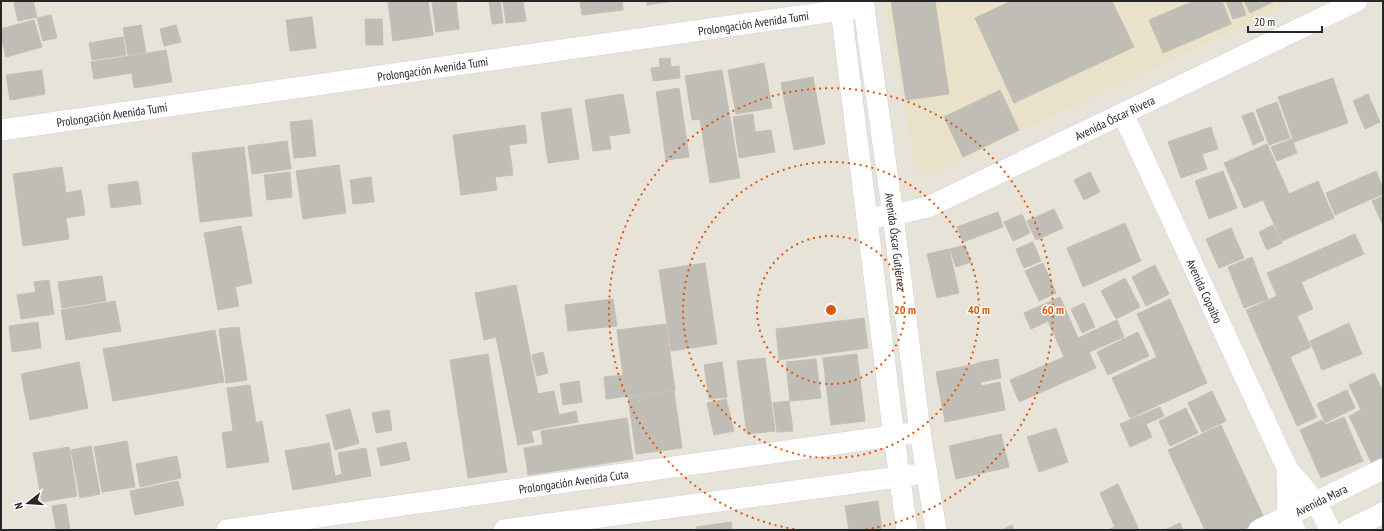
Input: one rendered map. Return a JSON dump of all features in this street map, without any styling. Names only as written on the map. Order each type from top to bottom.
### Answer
[{"type":"street","name":"Avenida Óscar Rivera","points":[[867,218],[893,215],[928,207],[1357,1]]},
{"type":"street","name":"Prolongación Avenida Tumi","points":[[1,130],[841,5],[864,5]]},
{"type":"street","points":[[841,5],[894,437],[907,530]]},
{"type":"street","name":"Avenida Óscar Gutiérrez","points":[[864,5],[893,215],[920,432],[936,530]]},
{"type":"street","name":"Avenida Copaibo","points":[[1123,114],[1287,468],[1316,502],[1330,530]]},
{"type":"street","name":"Prolongación Avenida Cuta","points":[[227,530],[894,437],[920,432]]},
{"type":"street","name":"Avenida Copaibo","points":[[1287,468],[1292,523]]},
{"type":"street","name":"Avenida Mara","points":[[1259,530],[1292,523],[1316,502],[1383,469]]},
{"type":"street","points":[[504,530],[926,473]]},
{"type":"street","points":[[1348,530],[1383,513]]},
{"type":"shaded area","points":[[885,1],[1285,1],[1287,5],[927,176],[916,170]]},
{"type":"building","points":[[33,1],[37,17],[18,21],[14,3]]},
{"type":"building","points":[[388,1],[428,1],[433,35],[393,41]]},
{"type":"building","points":[[432,1],[456,1],[459,29],[436,32]]},
{"type":"building","points":[[489,1],[500,1],[503,23],[492,24]]},
{"type":"building","points":[[503,1],[523,1],[526,21],[506,23]]},
{"type":"building","points":[[580,1],[622,1],[623,10],[582,15]]},
{"type":"building","points":[[647,1],[668,1],[668,2],[647,5]]},
{"type":"building","points":[[891,1],[935,1],[949,94],[906,100]]},
{"type":"building","points":[[1011,1],[1112,1],[1134,47],[1014,103],[975,18]]},
{"type":"building","points":[[1194,1],[1222,1],[1231,24],[1163,53],[1149,20]]},
{"type":"building","points":[[1226,1],[1241,1],[1246,15],[1233,19]]},
{"type":"building","points":[[1244,1],[1275,1],[1250,13]]},
{"type":"building","points":[[51,15],[57,38],[43,41],[37,18]]},
{"type":"building","points":[[312,17],[316,48],[290,51],[286,20]]},
{"type":"building","points":[[365,19],[382,19],[383,45],[366,45]]},
{"type":"building","points":[[34,20],[42,47],[6,57],[1,37],[1,29]]},
{"type":"building","points":[[141,25],[146,52],[128,55],[123,28]]},
{"type":"building","points":[[176,25],[181,42],[164,46],[160,29]]},
{"type":"building","points":[[123,37],[126,55],[92,60],[89,43]]},
{"type":"building","points":[[166,50],[172,82],[134,88],[132,73],[94,79],[91,62]]},
{"type":"building","points":[[670,58],[671,67],[679,66],[680,78],[653,81],[651,68],[660,67],[659,59]]},
{"type":"building","points":[[764,63],[772,108],[736,114],[728,70]]},
{"type":"building","points":[[42,70],[45,94],[10,100],[6,75]]},
{"type":"building","points":[[722,70],[740,178],[710,183],[700,119],[692,120],[685,76]]},
{"type":"building","points":[[813,77],[825,144],[794,150],[781,83]]},
{"type":"building","points":[[1333,78],[1348,123],[1294,142],[1278,97]]},
{"type":"building","points":[[679,88],[689,157],[666,160],[656,92]]},
{"type":"building","points":[[1000,90],[1019,130],[963,157],[944,117]]},
{"type":"building","points":[[623,94],[630,133],[609,136],[611,149],[593,151],[585,100]]},
{"type":"building","points":[[1368,94],[1380,122],[1365,129],[1353,101]]},
{"type":"building","points":[[1277,102],[1290,138],[1269,145],[1256,110]]},
{"type":"building","points":[[571,108],[579,159],[548,163],[541,113]]},
{"type":"building","points":[[1253,112],[1264,140],[1253,145],[1242,116]]},
{"type":"building","points":[[753,114],[755,132],[771,130],[775,152],[739,158],[733,117]]},
{"type":"building","points":[[312,120],[316,156],[294,158],[290,122]]},
{"type":"building","points":[[525,125],[527,143],[509,145],[513,175],[495,177],[497,190],[461,195],[453,135]]},
{"type":"building","points":[[1211,127],[1218,149],[1202,154],[1207,169],[1181,178],[1168,142]]},
{"type":"building","points":[[1292,139],[1297,153],[1277,161],[1271,147]]},
{"type":"building","points":[[287,141],[291,169],[252,174],[248,146]]},
{"type":"building","points":[[1267,144],[1289,194],[1318,181],[1334,218],[1282,241],[1263,200],[1244,208],[1224,163]]},
{"type":"building","points":[[244,147],[252,216],[200,222],[192,153]]},
{"type":"building","points":[[339,165],[346,213],[303,219],[296,171]]},
{"type":"building","points":[[62,167],[66,193],[81,190],[85,215],[66,218],[69,239],[23,246],[13,174]]},
{"type":"building","points":[[1223,171],[1237,208],[1209,219],[1195,181]]},
{"type":"building","points":[[1376,171],[1383,188],[1383,194],[1335,215],[1326,193]]},
{"type":"building","points":[[290,172],[292,197],[267,200],[264,175]]},
{"type":"building","points":[[1090,172],[1100,192],[1084,200],[1074,180]]},
{"type":"building","points":[[371,177],[374,202],[353,204],[350,180]]},
{"type":"building","points":[[138,181],[141,204],[111,208],[108,185]]},
{"type":"building","points":[[1383,196],[1383,225],[1372,201]]},
{"type":"building","points":[[1054,209],[1063,228],[1036,240],[1027,221]]},
{"type":"building","points":[[998,212],[1003,227],[963,242],[957,227]]},
{"type":"building","points":[[1022,214],[1030,233],[1013,241],[1004,222]]},
{"type":"building","points":[[1125,223],[1141,261],[1083,287],[1067,248]]},
{"type":"building","points":[[1273,225],[1282,243],[1267,250],[1259,232]]},
{"type":"building","points":[[241,226],[252,283],[235,287],[239,306],[218,310],[204,233]]},
{"type":"building","points":[[1231,228],[1244,258],[1219,268],[1206,239]]},
{"type":"building","points":[[1355,234],[1364,254],[1301,282],[1313,309],[1297,316],[1311,347],[1290,357],[1317,417],[1297,426],[1246,310],[1277,296],[1267,273]]},
{"type":"building","points":[[1033,242],[1041,261],[1024,268],[1016,249]]},
{"type":"building","points":[[965,245],[971,262],[956,267],[950,249]]},
{"type":"building","points":[[949,249],[959,293],[937,298],[927,254]]},
{"type":"building","points":[[1252,257],[1268,299],[1244,308],[1228,267]]},
{"type":"building","points":[[705,263],[717,344],[671,351],[659,270]]},
{"type":"building","points":[[1043,263],[1056,293],[1039,301],[1025,271]]},
{"type":"building","points":[[1155,265],[1169,294],[1146,306],[1132,277]]},
{"type":"building","points":[[102,276],[106,301],[62,308],[58,282]]},
{"type":"building","points":[[1125,278],[1140,307],[1116,319],[1101,291]]},
{"type":"building","points":[[49,280],[54,314],[21,319],[17,295],[36,292],[34,282]]},
{"type":"building","points":[[516,285],[538,394],[554,391],[559,415],[576,411],[578,422],[531,431],[534,442],[518,445],[496,337],[484,340],[475,293]]},
{"type":"building","points":[[1060,297],[1078,338],[1117,320],[1124,337],[1089,352],[1096,368],[1019,402],[1010,380],[1064,357],[1048,321],[1031,329],[1024,313]]},
{"type":"building","points":[[613,299],[617,326],[568,331],[565,305]]},
{"type":"building","points":[[1170,299],[1207,383],[1130,418],[1112,378],[1157,357],[1137,314]]},
{"type":"building","points":[[115,301],[121,331],[66,340],[61,310]]},
{"type":"building","points":[[1084,303],[1095,327],[1082,333],[1071,309]]},
{"type":"building","points":[[864,318],[868,348],[779,360],[776,329]]},
{"type":"building","points":[[38,322],[41,348],[12,352],[9,326]]},
{"type":"building","points":[[1349,323],[1362,354],[1322,370],[1310,341]]},
{"type":"building","points":[[666,324],[675,390],[606,399],[604,377],[623,375],[617,330]]},
{"type":"building","points":[[239,327],[247,380],[226,383],[219,329]]},
{"type":"building","points":[[215,330],[224,382],[113,401],[103,349]]},
{"type":"building","points":[[1138,332],[1149,356],[1108,375],[1097,352]]},
{"type":"building","points":[[543,352],[548,373],[537,376],[532,355]]},
{"type":"building","points":[[488,354],[507,472],[468,478],[450,360]]},
{"type":"building","points":[[857,354],[865,421],[831,425],[823,358]]},
{"type":"building","points":[[765,358],[775,431],[747,434],[737,361]]},
{"type":"building","points":[[816,359],[821,398],[790,401],[786,362]]},
{"type":"building","points":[[998,359],[1001,378],[981,382],[977,363]]},
{"type":"building","points":[[79,362],[88,408],[30,420],[21,374]]},
{"type":"building","points":[[722,362],[727,397],[709,399],[704,365]]},
{"type":"building","points":[[977,364],[981,386],[1000,382],[1005,410],[945,422],[936,372]]},
{"type":"building","points":[[1374,373],[1383,391],[1383,461],[1373,466],[1349,416],[1361,410],[1349,385]]},
{"type":"building","points":[[579,381],[582,402],[563,405],[560,384]]},
{"type":"building","points":[[250,385],[256,423],[262,421],[269,462],[227,468],[222,433],[233,431],[227,388]]},
{"type":"building","points":[[1347,390],[1355,408],[1325,423],[1317,404]]},
{"type":"building","points":[[674,391],[682,448],[636,454],[628,397]]},
{"type":"building","points":[[1212,391],[1226,421],[1202,432],[1188,403]]},
{"type":"building","points":[[726,399],[734,431],[714,435],[707,403]]},
{"type":"building","points":[[789,401],[793,431],[777,432],[773,403]]},
{"type":"building","points":[[1160,407],[1164,416],[1146,424],[1152,437],[1130,447],[1120,424]]},
{"type":"building","points":[[1186,408],[1198,433],[1170,446],[1159,421]]},
{"type":"building","points":[[350,409],[359,443],[335,450],[326,415]]},
{"type":"building","points":[[389,410],[392,430],[376,433],[372,413]]},
{"type":"building","points":[[1344,417],[1363,461],[1321,478],[1300,430],[1322,420],[1325,425]]},
{"type":"building","points":[[627,418],[633,459],[528,475],[524,448],[543,445],[541,431]]},
{"type":"building","points":[[1221,425],[1265,520],[1242,530],[1205,530],[1168,450]]},
{"type":"building","points":[[1056,428],[1068,462],[1039,472],[1027,437]]},
{"type":"building","points":[[1001,434],[1009,467],[956,479],[949,446]]},
{"type":"building","points":[[127,441],[135,487],[102,492],[94,447]]},
{"type":"building","points":[[406,442],[410,460],[381,466],[377,448]]},
{"type":"building","points":[[329,443],[335,476],[342,474],[338,453],[366,448],[371,476],[293,490],[285,451]]},
{"type":"building","points":[[91,446],[100,494],[80,498],[71,450]]},
{"type":"building","points":[[69,447],[77,496],[42,502],[33,453]]},
{"type":"building","points":[[177,456],[181,478],[140,487],[136,464]]},
{"type":"building","points":[[178,481],[184,505],[135,515],[130,491]]},
{"type":"building","points":[[1118,484],[1139,530],[1108,530],[1115,527],[1100,493]]},
{"type":"building","points":[[878,501],[882,530],[849,530],[845,506]]},
{"type":"building","points":[[66,504],[70,530],[56,530],[52,506]]},
{"type":"building","points":[[731,522],[732,530],[696,530],[696,527]]},
{"type":"building","points":[[1180,523],[1183,530],[1165,530]]},
{"type":"building","points":[[1012,525],[1014,530],[1002,530]]}]
